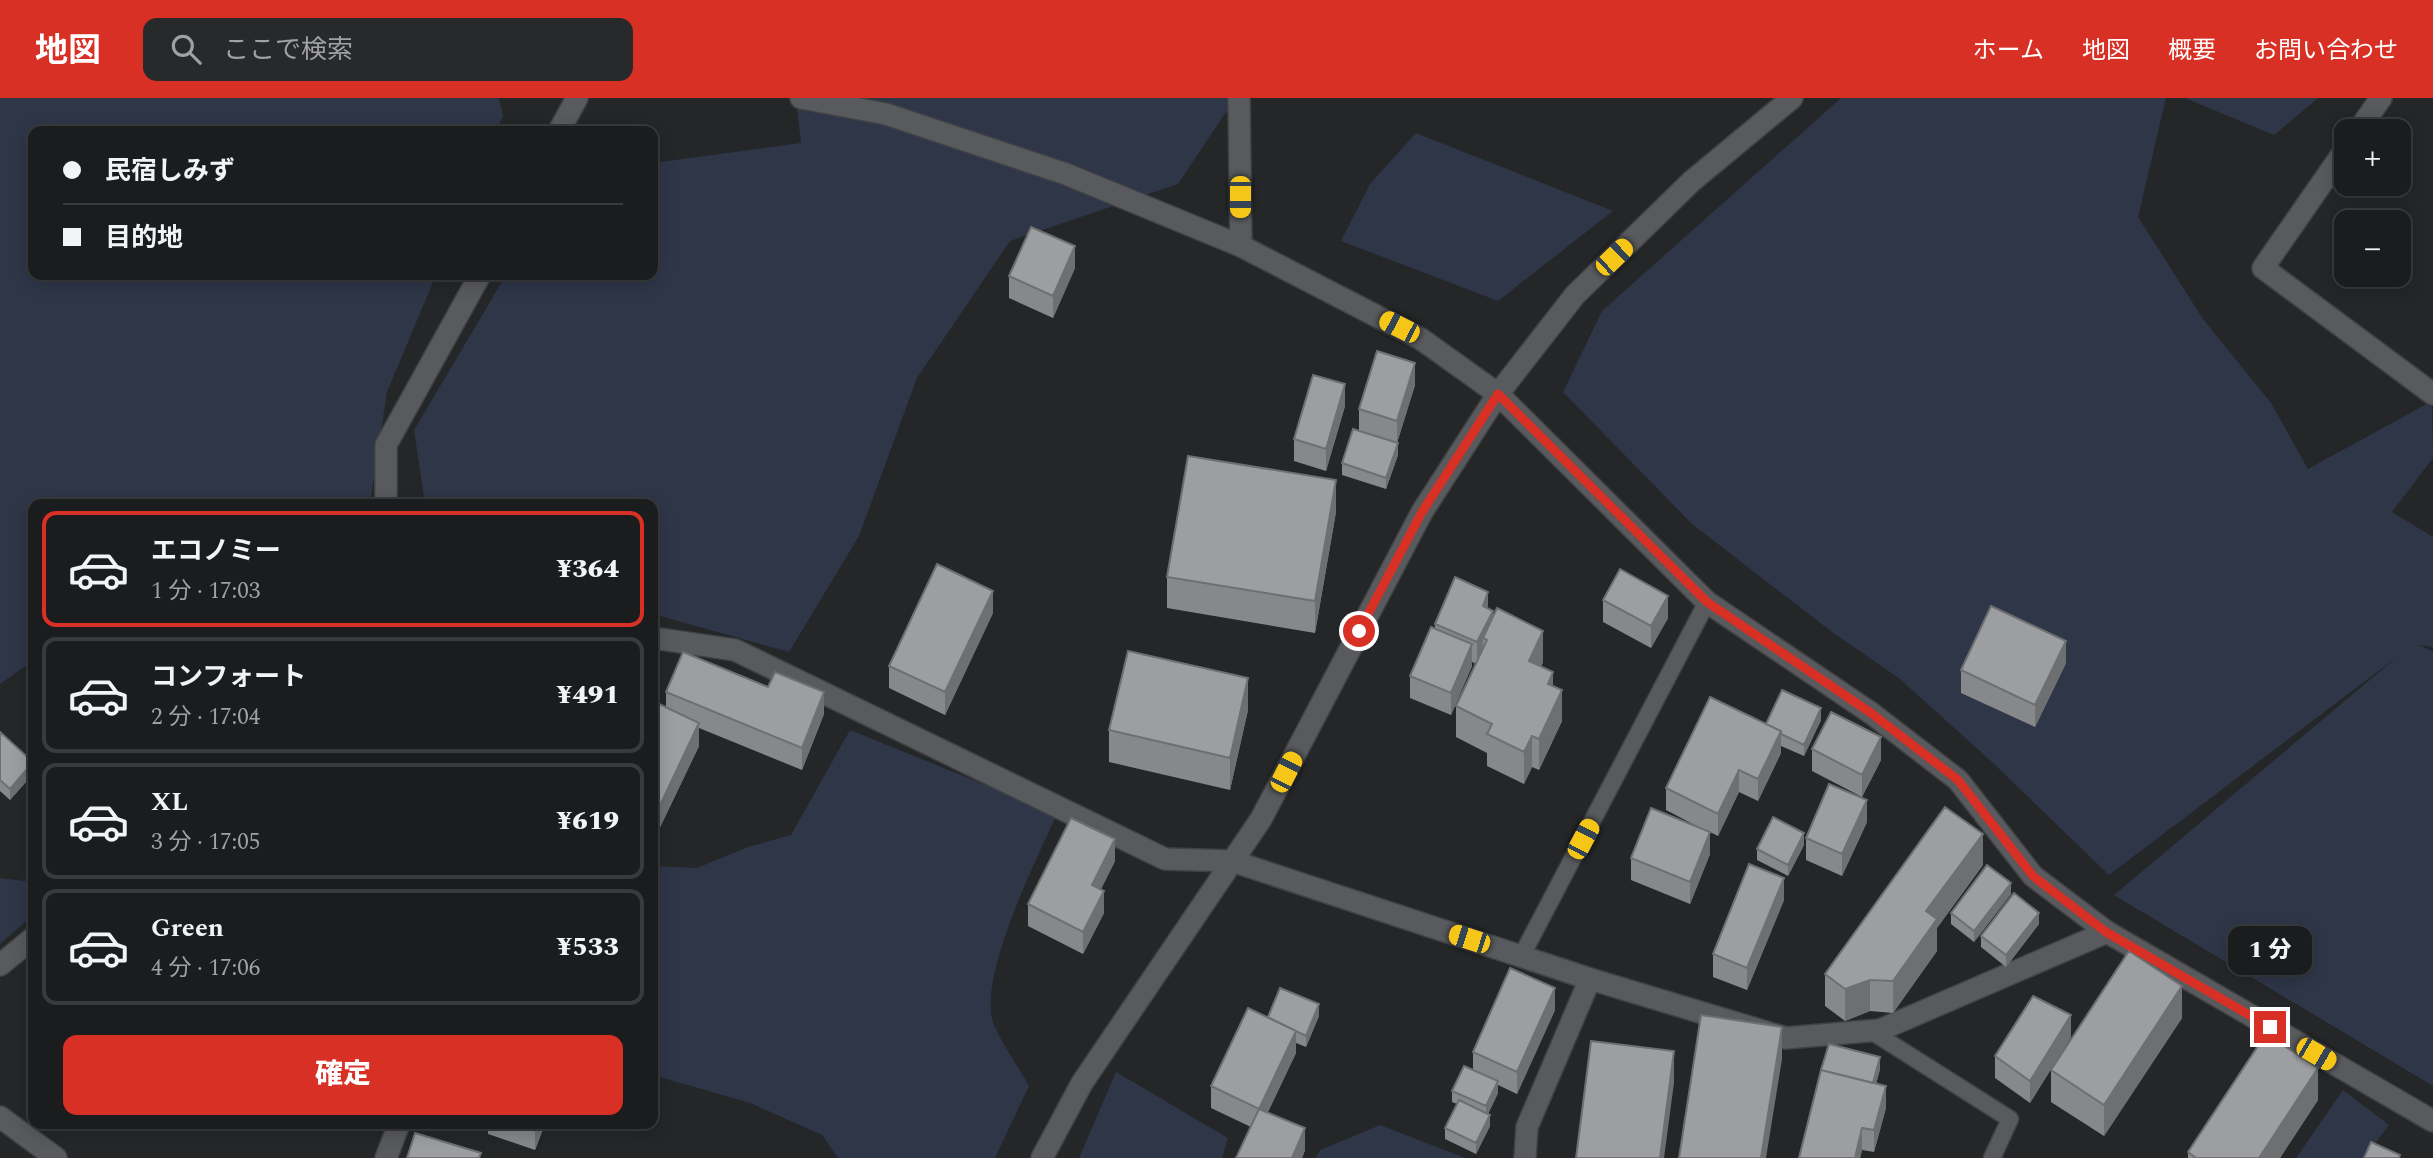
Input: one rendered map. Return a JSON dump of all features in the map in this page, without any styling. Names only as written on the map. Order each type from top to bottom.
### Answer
[{"type":"street","points":[[562,126],[577,98]]},
{"type":"street","points":[[801,98],[886,114],[1054,170],[1241,246],[1421,339],[1498,394],[1707,602],[1871,713],[1958,780],[2033,876],[2106,932],[2433,1121]]},
{"type":"street","points":[[1239,98],[1241,246]]},
{"type":"street","points":[[1042,1158],[1082,1083],[1261,819],[1422,512],[1498,394],[1575,295],[1692,181],[1792,98]]},
{"type":"street","points":[[2366,119],[2381,98]]},
{"type":"street","points":[[2334,166],[2263,268],[2433,394]]},
{"type":"street","points":[[386,499],[386,445],[477,280]]},
{"type":"street","points":[[658,639],[734,650],[1165,859],[1232,862],[1590,979],[1786,1038],[1880,1030],[2106,932]]},
{"type":"street","points":[[0,965],[28,942]]},
{"type":"street","points":[[1525,1158],[1527,1126],[1590,979]]},
{"type":"street","points":[[0,1117],[56,1158]]},
{"type":"street","points":[[386,1158],[398,1129]]},
{"type":"lane","points":[[1521,957],[1707,602]]},
{"type":"lane","points":[[1871,1031],[2010,1119],[1992,1158]]},
{"type":"shaded area","points":[[0,98],[499,98],[503,116],[498,126],[28,126],[28,280],[434,280],[387,392],[371,499],[28,499],[28,664],[0,684]]},
{"type":"shaded area","points":[[796,98],[1227,98],[1228,109],[1178,184],[1010,241],[917,378],[859,536],[789,652],[658,615],[658,499],[424,499],[414,430],[503,280],[658,280],[658,162],[801,143]]},
{"type":"shaded area","points":[[1841,98],[2166,98],[2138,217],[2203,319],[2271,403],[2308,469],[2432,401],[2433,458],[2392,512],[2433,537],[2433,647],[2418,645],[2433,651],[2433,1086],[2114,895],[2397,657],[2109,875],[1993,763],[1900,679],[1832,632],[1692,524],[1563,392],[1602,311]]},
{"type":"shaded area","points":[[2185,98],[2318,98],[2274,135]]},
{"type":"shaded area","points":[[1416,133],[1613,211],[1498,301],[1341,241],[1370,184]]},
{"type":"shaded area","points":[[850,730],[1057,814],[1011,919],[993,979],[991,1005],[994,1025],[1029,1086],[995,1158],[838,1158],[822,1135],[750,1103],[658,1076],[658,866],[697,868],[748,847],[791,835]]},
{"type":"shaded area","points":[[0,878],[28,881],[28,919],[0,944]]},
{"type":"shaded area","points":[[1116,1072],[1228,1138],[1222,1158],[1079,1158]]},
{"type":"shaded area","points":[[2343,1090],[2389,1125],[2364,1158],[2296,1158]]},
{"type":"shaded area","points":[[1380,1125],[1465,1158],[1316,1158],[1320,1150]]},
{"type":"building","points":[[1031,227],[1075,246],[1053,296],[1009,276]]},
{"type":"building","points":[[1377,351],[1415,363],[1397,421],[1359,409]]},
{"type":"building","points":[[1313,375],[1345,384],[1326,449],[1294,439]]},
{"type":"building","points":[[1353,429],[1398,443],[1386,478],[1342,463]]},
{"type":"building","points":[[1188,456],[1336,480],[1315,601],[1167,577]]},
{"type":"building","points":[[937,564],[993,591],[945,692],[889,666]]},
{"type":"building","points":[[1620,569],[1668,596],[1651,626],[1603,600]]},
{"type":"building","points":[[1455,577],[1488,592],[1483,606],[1493,611],[1477,642],[1435,624]]},
{"type":"building","points":[[1991,606],[2066,641],[2035,705],[1961,670]]},
{"type":"building","points":[[1497,608],[1543,631],[1529,661],[1553,672],[1548,684],[1562,690],[1539,739],[1532,736],[1524,752],[1487,734],[1492,724],[1456,706],[1487,640],[1483,638]]},
{"type":"building","points":[[1431,627],[1472,644],[1451,693],[1410,676]]},
{"type":"building","points":[[1128,651],[1248,678],[1230,758],[1109,730]]},
{"type":"building","points":[[683,652],[768,687],[775,672],[824,692],[802,748],[666,692]]},
{"type":"building","points":[[1782,690],[1821,708],[1804,745],[1766,724]]},
{"type":"building","points":[[1710,697],[1781,731],[1758,779],[1739,770],[1718,814],[1666,788]]},
{"type":"building","points":[[658,703],[699,723],[658,809]]},
{"type":"building","points":[[1831,712],[1881,737],[1862,775],[1812,749]]},
{"type":"building","points":[[0,732],[28,757],[28,768],[10,789],[0,780]]},
{"type":"building","points":[[1829,784],[1867,800],[1842,854],[1806,838]]},
{"type":"building","points":[[1945,807],[1983,834],[1926,911],[1937,919],[1893,981],[1870,980],[1845,989],[1825,974]]},
{"type":"building","points":[[1651,808],[1710,832],[1690,882],[1631,858]]},
{"type":"building","points":[[1773,817],[1804,833],[1788,865],[1757,849]]},
{"type":"building","points":[[1071,818],[1115,839],[1092,885],[1104,891],[1083,932],[1028,904]]},
{"type":"building","points":[[1749,864],[1784,878],[1747,968],[1713,954]]},
{"type":"building","points":[[1987,865],[2011,883],[1974,931],[1951,913]]},
{"type":"building","points":[[2014,893],[2039,913],[2006,955],[1981,936]]},
{"type":"building","points":[[2129,951],[2182,986],[2104,1105],[2051,1070]]},
{"type":"building","points":[[1510,968],[1555,988],[1517,1072],[1473,1052]]},
{"type":"building","points":[[1280,988],[1319,1004],[1306,1036],[1268,1017]]},
{"type":"building","points":[[2033,996],[2071,1015],[2030,1081],[1995,1056]]},
{"type":"building","points":[[1248,1008],[1296,1031],[1259,1109],[1211,1086]]},
{"type":"building","points":[[1701,1015],[1782,1027],[1761,1158],[1679,1158]]},
{"type":"building","points":[[2266,1034],[2318,1068],[2259,1158],[2196,1158],[2188,1152]]},
{"type":"building","points":[[1591,1041],[1674,1051],[1660,1158],[1576,1158]]},
{"type":"building","points":[[1829,1044],[1880,1057],[1873,1083],[1821,1070]]},
{"type":"building","points":[[1464,1066],[1498,1081],[1486,1106],[1452,1091]]},
{"type":"building","points":[[1821,1070],[1886,1086],[1874,1130],[1862,1128],[1855,1158],[1799,1158]]},
{"type":"building","points":[[1459,1100],[1490,1115],[1476,1143],[1445,1128]]},
{"type":"building","points":[[1259,1109],[1305,1128],[1292,1158],[1236,1158]]},
{"type":"building","points":[[415,1133],[481,1153],[479,1158],[407,1158]]},
{"type":"building","points":[[2371,1142],[2400,1155],[2399,1158],[2364,1158]]},
{"type":"route","points":[[1359,631],[1422,512],[1498,394],[1707,602],[1871,713],[1958,780],[2033,876],[2106,932],[2270,1027]]}]
